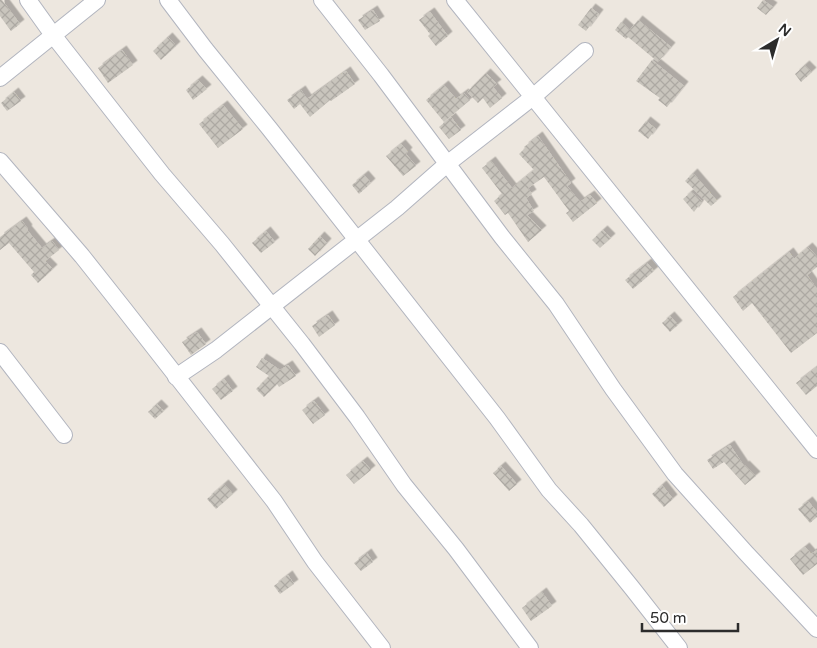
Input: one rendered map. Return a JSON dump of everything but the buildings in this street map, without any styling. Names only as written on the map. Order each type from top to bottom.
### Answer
[{"type":"street","points":[[28,0],[53,35],[162,174],[272,307],[357,417],[404,485],[462,557],[530,648]]},
{"type":"street","points":[[0,78],[96,0]]},
{"type":"street","points":[[168,0],[204,49],[357,238],[497,418],[549,490],[604,553],[678,648]]},
{"type":"street","points":[[322,0],[502,238],[556,304],[613,389],[675,474],[817,629]]},
{"type":"street","points":[[455,0],[817,450]]},
{"type":"street","points":[[176,377],[216,350],[397,208],[447,164],[533,97],[585,51]]},
{"type":"street","points":[[0,161],[82,256],[274,502],[315,562],[382,648]]},
{"type":"street","points":[[0,352],[64,435]]}]
